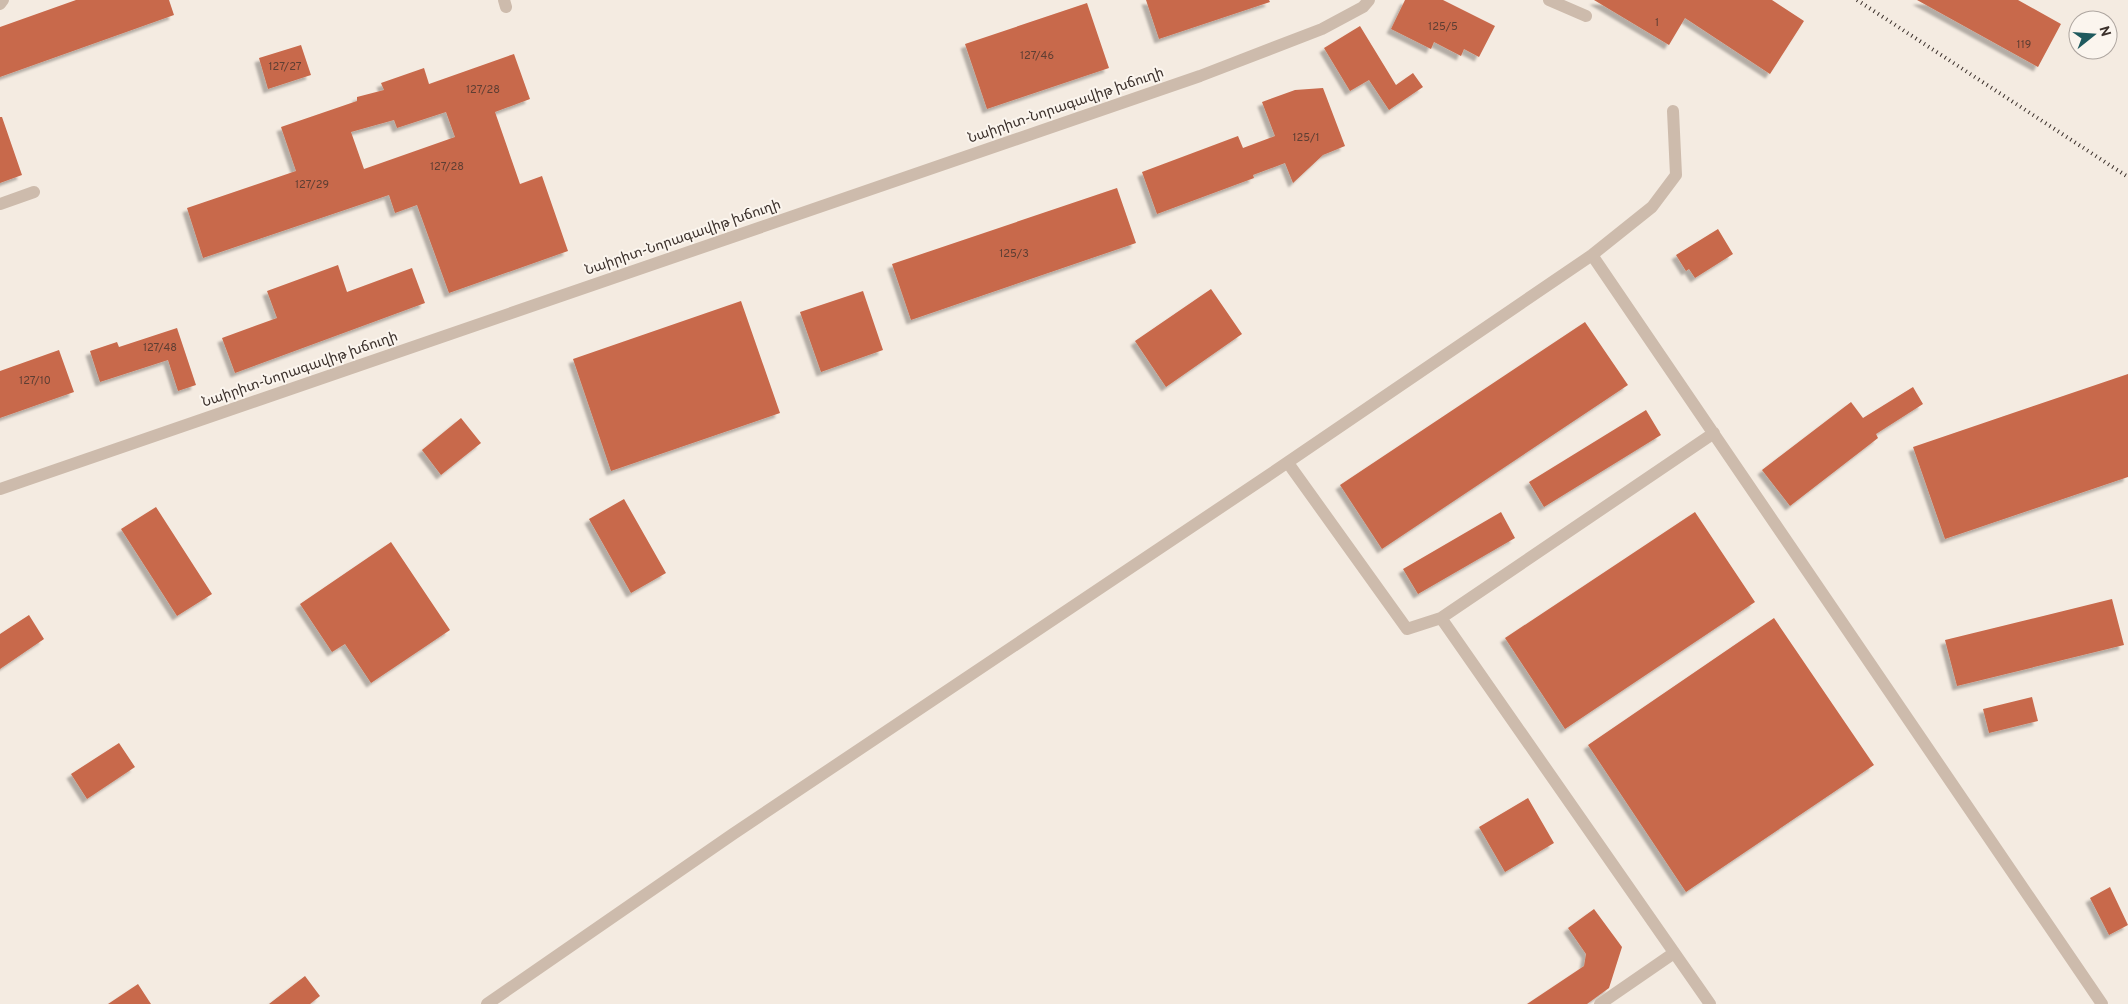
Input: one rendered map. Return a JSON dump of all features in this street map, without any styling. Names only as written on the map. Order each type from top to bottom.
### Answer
[{"type":"street","points":[[0,4],[3,0]]},
{"type":"street","name":"Նաիրիտ-Նորագավիթ խճուղի","points":[[0,489],[1200,76],[1322,29],[1363,7],[1369,0]]},
{"type":"street","points":[[1549,0],[1586,16]]},
{"type":"street","points":[[487,1004],[733,834],[1288,463],[1592,255],[1652,207],[1676,175],[1672,111]]},
{"type":"street","points":[[0,204],[34,192]]},
{"type":"street","points":[[1592,255],[2102,1004]]},
{"type":"street","points":[[1288,463],[1407,629],[1441,618],[1714,433]]},
{"type":"street","points":[[1441,618],[1710,1004]]},
{"type":"street","points":[[1600,1004],[1674,953]]},
{"type":"building","points":[[76,0],[169,0],[174,15],[0,77],[0,27]]},
{"type":"building","points":[[1146,0],[1269,0],[1270,2],[1159,39]]},
{"type":"building","points":[[1405,0],[1443,0],[1495,26],[1479,57],[1464,49],[1461,56],[1434,42],[1431,49],[1391,29]]},
{"type":"building","points":[[1594,0],[1772,0],[1804,21],[1770,74],[1685,18],[1669,45]]},
{"type":"building","points":[[1917,0],[2018,0],[2061,24],[2038,67]]},
{"type":"building","points":[[1087,3],[1109,68],[987,109],[965,44]]},
{"type":"building","points":[[1360,26],[1396,85],[1413,73],[1423,87],[1389,110],[1369,80],[1350,91],[1324,48]]},
{"type":"building","points":[[301,45],[311,75],[268,89],[259,58]]},
{"type":"building","points":[[514,54],[530,99],[495,112],[520,184],[542,176],[568,251],[449,293],[417,205],[395,213],[389,195],[203,258],[187,208],[296,171],[281,127],[357,101],[357,97],[384,90],[381,83],[424,68],[429,84]],"holes":[[[446,112],[455,137],[364,169],[351,132],[394,120],[397,128]]]},
{"type":"building","points":[[1323,88],[1345,146],[1323,155],[1293,183],[1285,163],[1253,175],[1254,178],[1157,214],[1142,172],[1238,136],[1243,148],[1275,136],[1262,102],[1295,90]]},
{"type":"building","points":[[0,117],[2,117],[22,175],[0,183]]},
{"type":"building","points":[[1117,188],[1136,243],[911,320],[892,264]]},
{"type":"building","points":[[1718,229],[1733,254],[1695,278],[1689,269],[1686,271],[1676,255]]},
{"type":"building","points":[[338,265],[347,292],[412,268],[425,303],[235,373],[222,338],[277,318],[267,291]]},
{"type":"building","points":[[1211,289],[1242,334],[1166,387],[1135,341]]},
{"type":"building","points":[[863,291],[883,350],[821,372],[800,312]]},
{"type":"building","points":[[741,301],[780,413],[611,471],[573,359]]},
{"type":"building","points":[[1585,322],[1628,385],[1382,549],[1340,485]]},
{"type":"building","points":[[177,328],[196,385],[178,391],[168,360],[100,382],[90,351],[117,342],[119,347]]},
{"type":"building","points":[[59,350],[74,392],[0,418],[0,371]]},
{"type":"building","points":[[2128,374],[2128,477],[1945,539],[1913,447]]},
{"type":"building","points":[[1913,387],[1923,404],[1876,434],[1878,438],[1790,506],[1762,470],[1851,402],[1863,418]]},
{"type":"building","points":[[1646,410],[1661,435],[1544,507],[1529,482]]},
{"type":"building","points":[[461,418],[481,443],[441,475],[422,450]]},
{"type":"building","points":[[624,499],[666,573],[631,593],[589,519]]},
{"type":"building","points":[[156,507],[212,594],[177,616],[121,529]]},
{"type":"building","points":[[1501,512],[1515,538],[1418,594],[1403,569]]},
{"type":"building","points":[[1695,512],[1755,602],[1565,729],[1505,638]]},
{"type":"building","points":[[391,542],[450,630],[371,683],[345,644],[332,652],[300,604]]},
{"type":"building","points":[[2112,599],[2124,645],[1957,686],[1945,640]]},
{"type":"building","points":[[29,615],[44,639],[0,669],[0,634]]},
{"type":"building","points":[[1774,618],[1874,765],[1686,892],[1588,745]]},
{"type":"building","points":[[2032,697],[2038,721],[1989,733],[1983,709]]},
{"type":"building","points":[[119,743],[135,767],[87,799],[71,774]]},
{"type":"building","points":[[1528,798],[1554,843],[1505,872],[1479,827]]},
{"type":"building","points":[[2110,887],[2128,925],[2109,935],[2090,898]]},
{"type":"building","points":[[1594,909],[1622,947],[1609,988],[1587,1004],[1527,1004],[1584,966],[1586,954],[1568,928]]},
{"type":"building","points":[[305,976],[320,996],[310,1004],[269,1004]]},
{"type":"building","points":[[138,984],[151,1004],[108,1004]]},
{"type":"railway","points":[[1857,0],[2128,177]]}]
